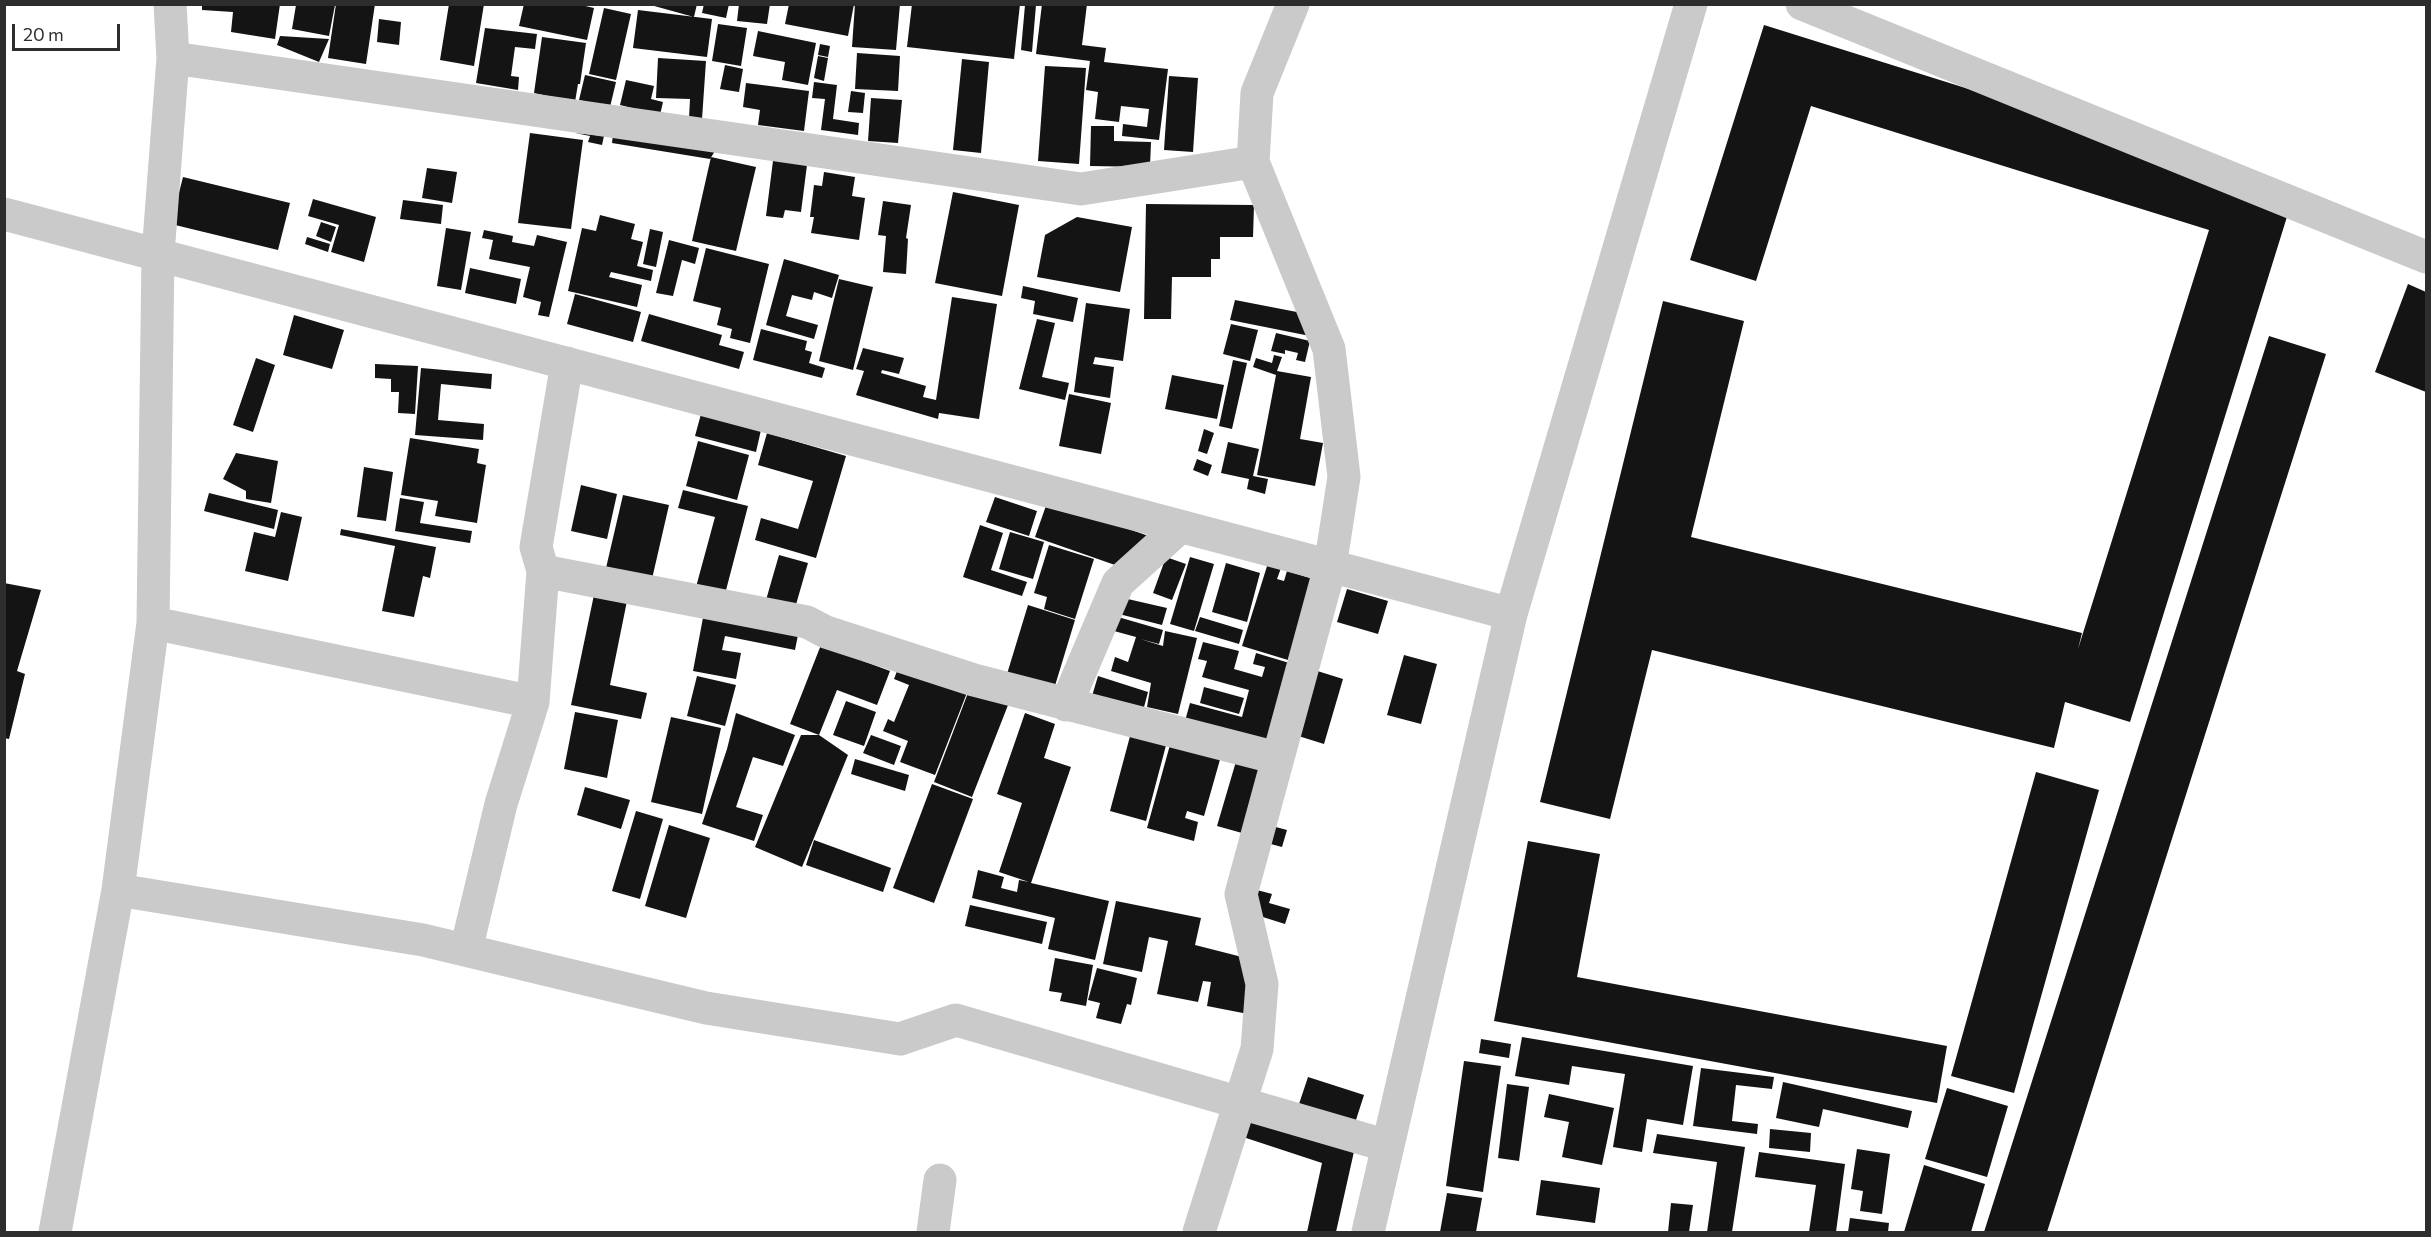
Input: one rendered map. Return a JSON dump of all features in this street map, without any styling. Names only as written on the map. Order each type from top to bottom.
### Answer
[{"type":"street","points":[[56,1233],[118,890],[153,623],[158,254],[173,58],[170,4]]},
{"type":"street","points":[[1198,1233],[1257,1049],[1262,984],[1241,894],[1330,567],[1344,477],[1329,349],[1253,162],[1257,93],[1293,4]]},
{"type":"street","points":[[1368,1233],[1511,614],[1691,4]]},
{"type":"street","points":[[1802,4],[2427,257]]},
{"type":"street","points":[[173,58],[1081,189],[1253,162]]},
{"type":"street","points":[[4,214],[1511,614]]},
{"type":"street","points":[[466,950],[501,804],[533,702],[543,571],[536,548],[567,363]]},
{"type":"street","points":[[1066,705],[1118,583],[1180,527]]},
{"type":"street","points":[[543,571],[807,622],[825,632],[975,680],[1277,758]]},
{"type":"street","points":[[153,623],[533,702]]},
{"type":"street","points":[[118,890],[423,940],[706,1008],[900,1039],[956,1020],[1388,1146]]},
{"type":"street","points":[[933,1233],[940,1180]]},
{"type":"building","points":[[202,4],[280,4],[275,39],[231,32],[233,12],[202,10]]},
{"type":"building","points":[[336,4],[375,4],[366,64],[328,58]]},
{"type":"building","points":[[449,4],[484,4],[474,66],[440,60]]},
{"type":"building","points":[[524,4],[577,4],[594,8],[587,40],[519,26]]},
{"type":"building","points":[[647,4],[697,4],[694,17]]},
{"type":"building","points":[[704,4],[729,4],[726,18],[702,13]]},
{"type":"building","points":[[739,4],[770,4],[767,24],[737,21]]},
{"type":"building","points":[[789,4],[854,4],[848,36],[785,24]]},
{"type":"building","points":[[855,4],[900,4],[896,50],[852,47]]},
{"type":"building","points":[[912,4],[1020,4],[1014,59],[907,47]]},
{"type":"building","points":[[1042,4],[1087,4],[1082,45],[1106,48],[1104,62],[1168,69],[1159,140],[1122,136],[1123,124],[1147,127],[1149,109],[1121,106],[1119,122],[1095,119],[1098,92],[1086,90],[1090,61],[1036,54]]},
{"type":"building","points":[[296,5],[335,5],[329,36],[292,29]]},
{"type":"building","points":[[1025,5],[1036,5],[1032,52],[1021,50]]},
{"type":"building","points":[[604,8],[631,14],[616,80],[589,74]]},
{"type":"building","points":[[638,10],[712,19],[707,57],[633,48]]},
{"type":"building","points":[[379,19],[401,22],[399,45],[377,42]]},
{"type":"building","points":[[718,24],[747,28],[741,66],[712,61]]},
{"type":"building","points":[[1764,25],[2295,191],[2130,722],[2065,702],[2054,748],[1652,650],[1610,819],[1540,802],[1663,301],[1744,321],[1691,537],[2082,633],[2078,649],[2209,230],[1811,106],[1756,281],[1690,260]]},
{"type":"building","points":[[485,28],[537,34],[535,49],[515,47],[511,76],[519,77],[518,90],[476,83]]},
{"type":"building","points":[[758,31],[816,43],[808,85],[782,80],[785,62],[753,56]]},
{"type":"building","points":[[280,36],[329,39],[319,62],[277,45]]},
{"type":"building","points":[[542,37],[586,43],[575,102],[534,93]]},
{"type":"building","points":[[820,44],[830,46],[828,57],[818,55]]},
{"type":"building","points":[[857,53],[900,56],[898,91],[855,89]]},
{"type":"building","points":[[818,56],[828,58],[824,81],[814,78]]},
{"type":"building","points":[[658,58],[706,61],[702,119],[689,118],[690,99],[656,98]]},
{"type":"building","points":[[962,59],[989,62],[981,153],[953,150]]},
{"type":"building","points":[[725,65],[743,69],[739,92],[720,89]]},
{"type":"building","points":[[1045,66],[1086,68],[1079,164],[1038,161]]},
{"type":"building","points":[[585,75],[616,82],[610,107],[579,100]]},
{"type":"building","points":[[1169,76],[1198,78],[1193,152],[1164,150]]},
{"type":"building","points":[[626,80],[654,86],[651,99],[663,102],[660,115],[620,105]]},
{"type":"building","points":[[814,82],[837,85],[833,119],[859,123],[858,135],[821,130],[825,99],[812,98]]},
{"type":"building","points":[[746,83],[809,91],[804,131],[758,125],[760,110],[743,107]]},
{"type":"building","points":[[851,91],[865,93],[863,113],[848,112]]},
{"type":"building","points":[[871,98],[902,100],[898,143],[868,141]]},
{"type":"building","points":[[614,125],[715,151],[710,159],[612,143]]},
{"type":"building","points":[[1091,126],[1114,126],[1114,141],[1151,142],[1150,167],[1090,166]]},
{"type":"building","points":[[530,133],[583,140],[571,229],[518,223]]},
{"type":"building","points":[[575,133],[604,136],[602,145],[588,142],[590,136]]},
{"type":"building","points":[[774,153],[808,157],[801,212],[785,210],[783,218],[766,216]]},
{"type":"building","points":[[711,157],[756,167],[736,251],[692,241]]},
{"type":"building","points":[[427,168],[457,172],[452,203],[422,198]]},
{"type":"building","points":[[824,172],[855,177],[852,196],[865,198],[859,240],[811,233],[814,217],[810,217],[814,185],[822,186]]},
{"type":"building","points":[[183,177],[290,203],[278,250],[171,224]]},
{"type":"building","points":[[953,192],[1019,205],[1002,296],[935,283]]},
{"type":"building","points":[[313,199],[376,217],[364,262],[331,252],[339,225],[308,216]]},
{"type":"building","points":[[403,200],[443,205],[441,224],[400,219]]},
{"type":"building","points":[[883,201],[911,205],[906,238],[908,239],[906,274],[883,272],[886,236],[878,235]]},
{"type":"building","points":[[1146,204],[1254,205],[1253,237],[1220,237],[1220,259],[1211,259],[1211,277],[1172,277],[1171,319],[1144,319]]},
{"type":"building","points":[[600,215],[635,224],[631,239],[643,242],[637,266],[653,270],[651,281],[611,272],[609,277],[642,285],[637,307],[568,291],[582,228],[596,231]]},
{"type":"building","points":[[1077,217],[1132,227],[1120,292],[1037,277],[1045,235]]},
{"type":"building","points":[[321,222],[336,227],[331,242],[316,236]]},
{"type":"building","points":[[446,228],[471,232],[461,290],[437,286]]},
{"type":"building","points":[[650,229],[663,232],[656,267],[643,264]]},
{"type":"building","points":[[484,230],[513,236],[512,242],[534,246],[537,235],[567,242],[549,317],[538,315],[541,302],[523,297],[530,267],[489,259],[493,240],[482,238]]},
{"type":"building","points":[[307,237],[330,244],[328,252],[305,244]]},
{"type":"building","points":[[669,240],[699,248],[695,264],[682,260],[673,296],[656,293]]},
{"type":"building","points":[[706,248],[769,264],[750,343],[730,338],[732,329],[717,325],[721,308],[693,301]]},
{"type":"building","points":[[784,259],[839,275],[832,298],[814,292],[812,300],[792,295],[786,316],[818,325],[814,339],[766,325]]},
{"type":"building","points":[[470,268],[521,279],[516,304],[465,293]]},
{"type":"building","points":[[839,279],[873,287],[853,370],[819,361]]},
{"type":"building","points":[[2408,284],[2426,292],[2426,392],[2375,372]]},
{"type":"building","points":[[1023,286],[1078,298],[1073,322],[1033,314],[1035,301],[1021,298]]},
{"type":"building","points":[[575,294],[641,312],[633,342],[567,324]]},
{"type":"building","points":[[952,297],[997,304],[979,419],[939,413],[938,419],[856,395],[864,371],[856,369],[863,348],[904,358],[899,374],[882,370],[881,373],[926,386],[923,397],[936,400]]},
{"type":"building","points":[[1235,300],[1302,313],[1315,337],[1230,320]]},
{"type":"building","points":[[1086,303],[1130,309],[1123,361],[1095,357],[1093,364],[1114,367],[1110,398],[1074,392]]},
{"type":"building","points":[[649,314],[722,335],[719,345],[744,352],[739,369],[641,341]]},
{"type":"building","points":[[294,315],[344,330],[332,369],[283,355]]},
{"type":"building","points":[[1037,319],[1055,323],[1042,377],[1069,383],[1065,400],[1019,389]]},
{"type":"building","points":[[1231,324],[1258,330],[1250,361],[1223,354]]},
{"type":"building","points":[[761,329],[807,341],[805,350],[812,352],[809,363],[825,368],[822,378],[753,360]]},
{"type":"building","points":[[1276,333],[1310,341],[1305,362],[1296,360],[1298,353],[1285,350],[1285,354],[1271,351]]},
{"type":"building","points":[[2269,336],[2326,354],[2047,1232],[1984,1232]]},
{"type":"building","points":[[1274,355],[1282,357],[1277,371],[1311,377],[1300,439],[1323,443],[1315,486],[1257,475],[1276,375],[1253,367],[1256,358],[1272,363]]},
{"type":"building","points":[[256,358],[275,365],[253,432],[233,425]]},
{"type":"building","points":[[1233,360],[1247,363],[1232,429],[1219,426]]},
{"type":"building","points":[[375,364],[418,366],[415,414],[398,413],[399,392],[391,392],[391,379],[375,378]]},
{"type":"building","points":[[421,368],[492,374],[491,389],[441,384],[438,420],[484,424],[483,440],[415,435]]},
{"type":"building","points":[[1172,375],[1224,385],[1217,419],[1165,409]]},
{"type":"building","points":[[1069,394],[1111,403],[1101,454],[1059,446]]},
{"type":"building","points":[[701,414],[761,430],[756,452],[695,436]]},
{"type":"building","points":[[1204,429],[1214,433],[1207,454],[1198,451]]},
{"type":"building","points":[[767,433],[846,456],[816,558],[755,540],[761,518],[798,529],[813,481],[758,465]]},
{"type":"building","points":[[410,438],[479,449],[477,463],[486,465],[477,523],[435,516],[438,501],[401,495]]},
{"type":"building","points":[[698,441],[749,455],[737,500],[686,486]]},
{"type":"building","points":[[1228,442],[1259,449],[1253,476],[1268,479],[1265,494],[1247,489],[1249,479],[1221,473]]},
{"type":"building","points":[[236,453],[278,461],[271,503],[246,499],[246,491],[223,479]]},
{"type":"building","points":[[1197,459],[1212,465],[1208,476],[1193,470]]},
{"type":"building","points":[[364,467],[393,472],[386,521],[357,517]]},
{"type":"building","points":[[581,485],[617,494],[607,539],[571,531]]},
{"type":"building","points":[[683,490],[748,506],[725,594],[696,587],[715,517],[678,508]]},
{"type":"building","points":[[209,493],[278,510],[274,529],[204,511]]},
{"type":"building","points":[[623,495],[669,505],[652,579],[606,568]]},
{"type":"building","points":[[995,497],[1037,511],[1029,536],[986,522]]},
{"type":"building","points":[[400,498],[424,502],[420,523],[472,531],[470,543],[395,531]]},
{"type":"building","points":[[1048,500],[1154,538],[1115,565],[1035,537]]},
{"type":"building","points":[[281,512],[302,517],[288,581],[245,571],[254,532],[275,537]]},
{"type":"building","points":[[980,525],[1003,533],[991,570],[1027,582],[1022,596],[963,577]]},
{"type":"building","points":[[341,529],[436,547],[430,578],[423,576],[414,617],[382,611],[395,546],[340,535]]},
{"type":"building","points":[[1010,532],[1044,542],[1033,579],[999,569]]},
{"type":"building","points":[[1049,545],[1094,559],[1075,619],[1044,609],[1047,597],[1034,593]]},
{"type":"building","points":[[779,555],[808,563],[795,608],[766,600]]},
{"type":"building","points":[[1166,557],[1186,564],[1172,600],[1153,593]]},
{"type":"building","points":[[1190,557],[1214,564],[1194,631],[1170,624]]},
{"type":"building","points":[[1226,563],[1260,573],[1247,622],[1212,612]]},
{"type":"building","points":[[1268,563],[1281,568],[1277,579],[1284,581],[1287,571],[1313,579],[1288,660],[1242,646]]},
{"type":"building","points":[[4,583],[41,590],[17,671],[25,674],[9,739],[4,738]]},
{"type":"building","points":[[1347,589],[1388,601],[1378,634],[1337,622]]},
{"type":"building","points":[[595,590],[628,596],[610,685],[647,693],[641,719],[571,705]]},
{"type":"building","points":[[1119,597],[1167,608],[1162,625],[1115,613]]},
{"type":"building","points":[[1028,605],[1075,620],[1054,689],[1007,674]]},
{"type":"building","points":[[705,607],[800,625],[795,650],[725,636],[722,650],[741,653],[736,679],[693,671]]},
{"type":"building","points":[[1118,617],[1163,630],[1159,644],[1140,639],[1163,646],[1165,631],[1197,638],[1178,714],[1147,707],[1151,683],[1111,671],[1115,657],[1128,662],[1136,637],[1114,631]]},
{"type":"building","points":[[1200,617],[1243,630],[1239,644],[1195,631]]},
{"type":"building","points":[[826,632],[863,661],[890,671],[877,705],[837,690],[819,735],[790,724]]},
{"type":"building","points":[[1203,642],[1239,651],[1234,669],[1262,677],[1265,667],[1253,664],[1256,653],[1296,665],[1269,744],[1185,721],[1190,703],[1242,717],[1249,690],[1202,677],[1207,661],[1198,659]]},
{"type":"building","points":[[1404,655],[1437,664],[1421,724],[1387,715]]},
{"type":"building","points":[[902,658],[970,685],[935,775],[900,762],[908,741],[883,731],[888,719],[894,722],[909,685],[894,679]]},
{"type":"building","points":[[1311,669],[1343,679],[1324,744],[1292,734]]},
{"type":"building","points":[[697,676],[736,685],[725,726],[687,716]]},
{"type":"building","points":[[1098,676],[1148,692],[1143,711],[1092,696]]},
{"type":"building","points":[[971,685],[1010,700],[972,797],[934,782]]},
{"type":"building","points":[[1204,687],[1244,698],[1239,714],[1200,703]]},
{"type":"building","points":[[846,701],[876,712],[864,746],[833,735]]},
{"type":"building","points":[[575,712],[618,720],[607,778],[564,769]]},
{"type":"building","points":[[736,713],[795,735],[783,766],[753,757],[736,807],[763,815],[754,841],[702,824],[727,749]]},
{"type":"building","points":[[1025,713],[1055,724],[1044,758],[1071,767],[1031,883],[1109,901],[1095,960],[1048,949],[1055,918],[972,898],[978,870],[1004,877],[1001,888],[1017,892],[1019,880],[1029,882],[999,872],[1022,803],[997,794]]},
{"type":"building","points":[[671,717],[721,728],[702,814],[651,802]]},
{"type":"building","points":[[1133,725],[1169,734],[1146,821],[1110,811]]},
{"type":"building","points":[[1173,734],[1221,756],[1204,816],[1187,811],[1185,818],[1198,822],[1194,841],[1147,828]]},
{"type":"building","points":[[801,735],[819,735],[848,755],[802,867],[755,847]]},
{"type":"building","points":[[871,735],[901,746],[894,765],[863,753]]},
{"type":"building","points":[[1237,758],[1261,765],[1242,833],[1217,826]]},
{"type":"building","points":[[855,759],[909,775],[905,791],[851,774]]},
{"type":"building","points":[[2036,772],[2099,790],[2014,1093],[1951,1076]]},
{"type":"building","points":[[932,784],[973,799],[934,903],[893,888]]},
{"type":"building","points":[[585,787],[630,800],[621,829],[577,815]]},
{"type":"building","points":[[636,811],[663,819],[640,899],[612,891]]},
{"type":"building","points":[[669,825],[710,838],[686,918],[645,906]]},
{"type":"building","points":[[1272,826],[1287,830],[1282,847],[1267,843]]},
{"type":"building","points":[[814,840],[891,868],[883,892],[806,865]]},
{"type":"building","points":[[1528,841],[1600,854],[1577,977],[1947,1046],[1937,1103],[1494,1021]]},
{"type":"building","points":[[1257,890],[1272,894],[1269,903],[1290,909],[1285,924],[1250,913]]},
{"type":"building","points":[[1116,901],[1201,918],[1195,945],[1246,958],[1248,1014],[1207,1006],[1211,982],[1203,981],[1198,1002],[1157,994],[1168,941],[1149,937],[1142,972],[1103,964]]},
{"type":"building","points":[[970,905],[1047,922],[1042,944],[965,926]]},
{"type":"building","points":[[1055,958],[1093,965],[1086,1006],[1060,1001],[1062,993],[1049,991]]},
{"type":"building","points":[[1097,968],[1137,978],[1131,1005],[1127,1004],[1121,1024],[1096,1018],[1100,1003],[1088,1000]]},
{"type":"building","points":[[1522,1037],[1693,1066],[1683,1125],[1647,1119],[1642,1152],[1613,1147],[1625,1074],[1572,1066],[1569,1085],[1515,1076]]},
{"type":"building","points":[[1481,1039],[1511,1044],[1509,1058],[1479,1053]]},
{"type":"building","points":[[1464,1061],[1501,1066],[1483,1192],[1446,1186]]},
{"type":"building","points":[[1701,1068],[1774,1077],[1772,1089],[1736,1085],[1732,1121],[1758,1124],[1757,1134],[1693,1126]]},
{"type":"building","points":[[1308,1077],[1364,1095],[1355,1123],[1299,1104]]},
{"type":"building","points":[[1783,1082],[1912,1111],[1908,1128],[1823,1109],[1819,1127],[1776,1118]]},
{"type":"building","points":[[1507,1084],[1529,1087],[1519,1161],[1498,1158]]},
{"type":"building","points":[[1947,1088],[2008,1106],[1987,1177],[1925,1159]]},
{"type":"building","points":[[1549,1094],[1614,1108],[1602,1165],[1562,1157],[1569,1122],[1544,1117]]},
{"type":"building","points":[[1248,1112],[1355,1147],[1336,1232],[1307,1232],[1322,1163],[1240,1136]]},
{"type":"building","points":[[1770,1129],[1811,1133],[1810,1152],[1769,1148]]},
{"type":"building","points":[[1657,1134],[1745,1147],[1732,1232],[1707,1232],[1717,1162],[1653,1153]]},
{"type":"building","points":[[1857,1149],[1890,1154],[1882,1214],[1860,1211],[1863,1191],[1851,1189]]},
{"type":"building","points":[[1759,1152],[1845,1164],[1836,1232],[1809,1232],[1816,1185],[1755,1177]]},
{"type":"building","points":[[1924,1165],[1985,1184],[1971,1232],[1904,1232]]},
{"type":"building","points":[[1541,1180],[1600,1188],[1595,1223],[1536,1215]]},
{"type":"building","points":[[1447,1193],[1482,1198],[1476,1232],[1440,1232]]},
{"type":"building","points":[[1671,1203],[1693,1205],[1689,1232],[1668,1232]]},
{"type":"building","points":[[1850,1218],[1889,1223],[1888,1232],[1848,1232]]}]
